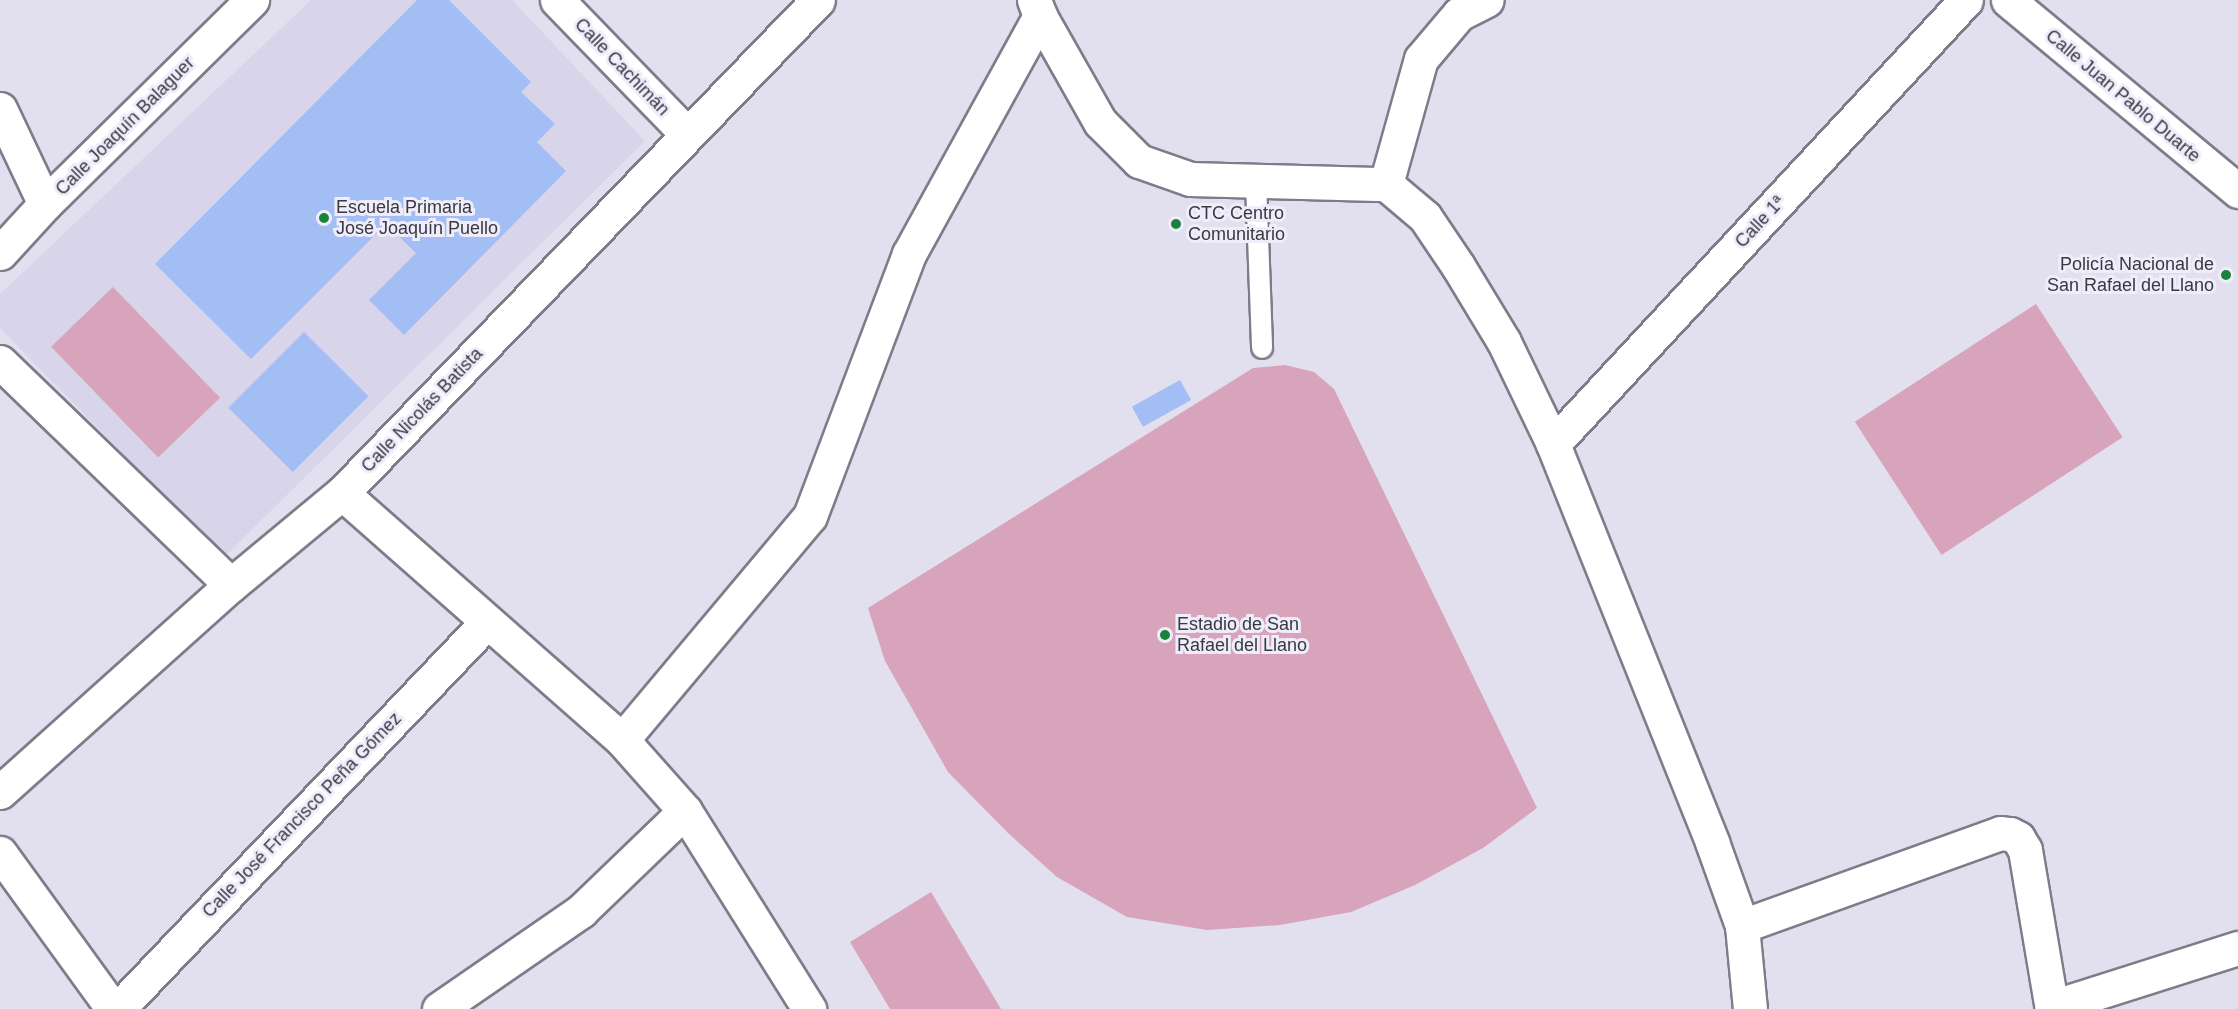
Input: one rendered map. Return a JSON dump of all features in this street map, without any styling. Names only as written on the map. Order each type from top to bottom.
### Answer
[{"type":"street","name":"Calle Joaquín Balaguer","points":[[0,253],[45,204],[252,0]]},
{"type":"street","name":"Calle Cachimán","points":[[557,0],[687,134]]},
{"type":"street","name":"Calle Nicolás Batista","points":[[0,792],[231,585],[342,493],[818,0]]},
{"type":"street","name":"Calle 1ª","points":[[1553,444],[1966,0]]},
{"type":"street","name":"Calle Juan Pablo Duarte","points":[[2008,0],[2238,191]]},
{"type":"street","points":[[1386,184],[1421,59],[1465,5]]},
{"type":"street","points":[[1037,8],[1100,122],[1139,161],[1190,179],[1386,184],[1425,217],[1504,342],[1553,444],[1712,842],[1742,926],[1750,1009]]},
{"type":"street","points":[[622,740],[810,516],[909,254],[1037,8]]},
{"type":"street","points":[[0,109],[45,204]]},
{"type":"street","points":[[0,362],[231,585]]},
{"type":"street","points":[[342,493],[622,740],[685,811],[809,1009]]},
{"type":"street","name":"Calle José Francisco Peña Gómez","points":[[118,1009],[487,622]]},
{"type":"street","points":[[439,1009],[581,911],[685,811]]},
{"type":"street","points":[[1742,926],[2000,833],[2018,838],[2025,850],[2052,1008],[2238,948]]},
{"type":"street","points":[[0,853],[112,1009]]},
{"type":"lane","points":[[1256,182],[1262,348]]},
{"type":"shaded area","name":"Escuela Primaria José Joaquín Puello","points":[[311,0],[512,0],[645,141],[224,557],[0,328],[0,294]]},
{"type":"shaded area","points":[[113,287],[220,398],[158,458],[51,347]]},
{"type":"shaded area","points":[[2036,304],[2123,437],[1941,555],[1855,422]]},
{"type":"shaded area","name":"Estadio de San Rafael del Llano","points":[[1285,365],[1314,372],[1334,389],[1537,808],[1483,848],[1415,885],[1351,912],[1280,925],[1207,930],[1127,917],[1057,877],[1008,833],[948,772],[885,661],[868,608],[1253,368]]},
{"type":"shaded area","points":[[931,892],[1001,1009],[890,1009],[850,942]]},
{"type":"building","points":[[417,0],[449,0],[531,82],[521,92],[555,124],[537,142],[566,171],[404,335],[369,300],[416,253],[386,224],[251,359],[155,264]]},
{"type":"building","points":[[304,332],[368,396],[293,472],[228,408]]},
{"type":"building","points":[[1180,380],[1191,400],[1143,427],[1132,407]]},
{"type":"place","name":"Escuela Primaria José Joaquín Puello","points":[[324,218]]},
{"type":"place","name":"CTC Centro Comunitario","points":[[1176,224]]},
{"type":"place","name":"Policía Nacional de San Rafael del Llano","points":[[2226,275]]},
{"type":"place","name":"Estadio de San Rafael del Llano","points":[[1165,635]]}]
